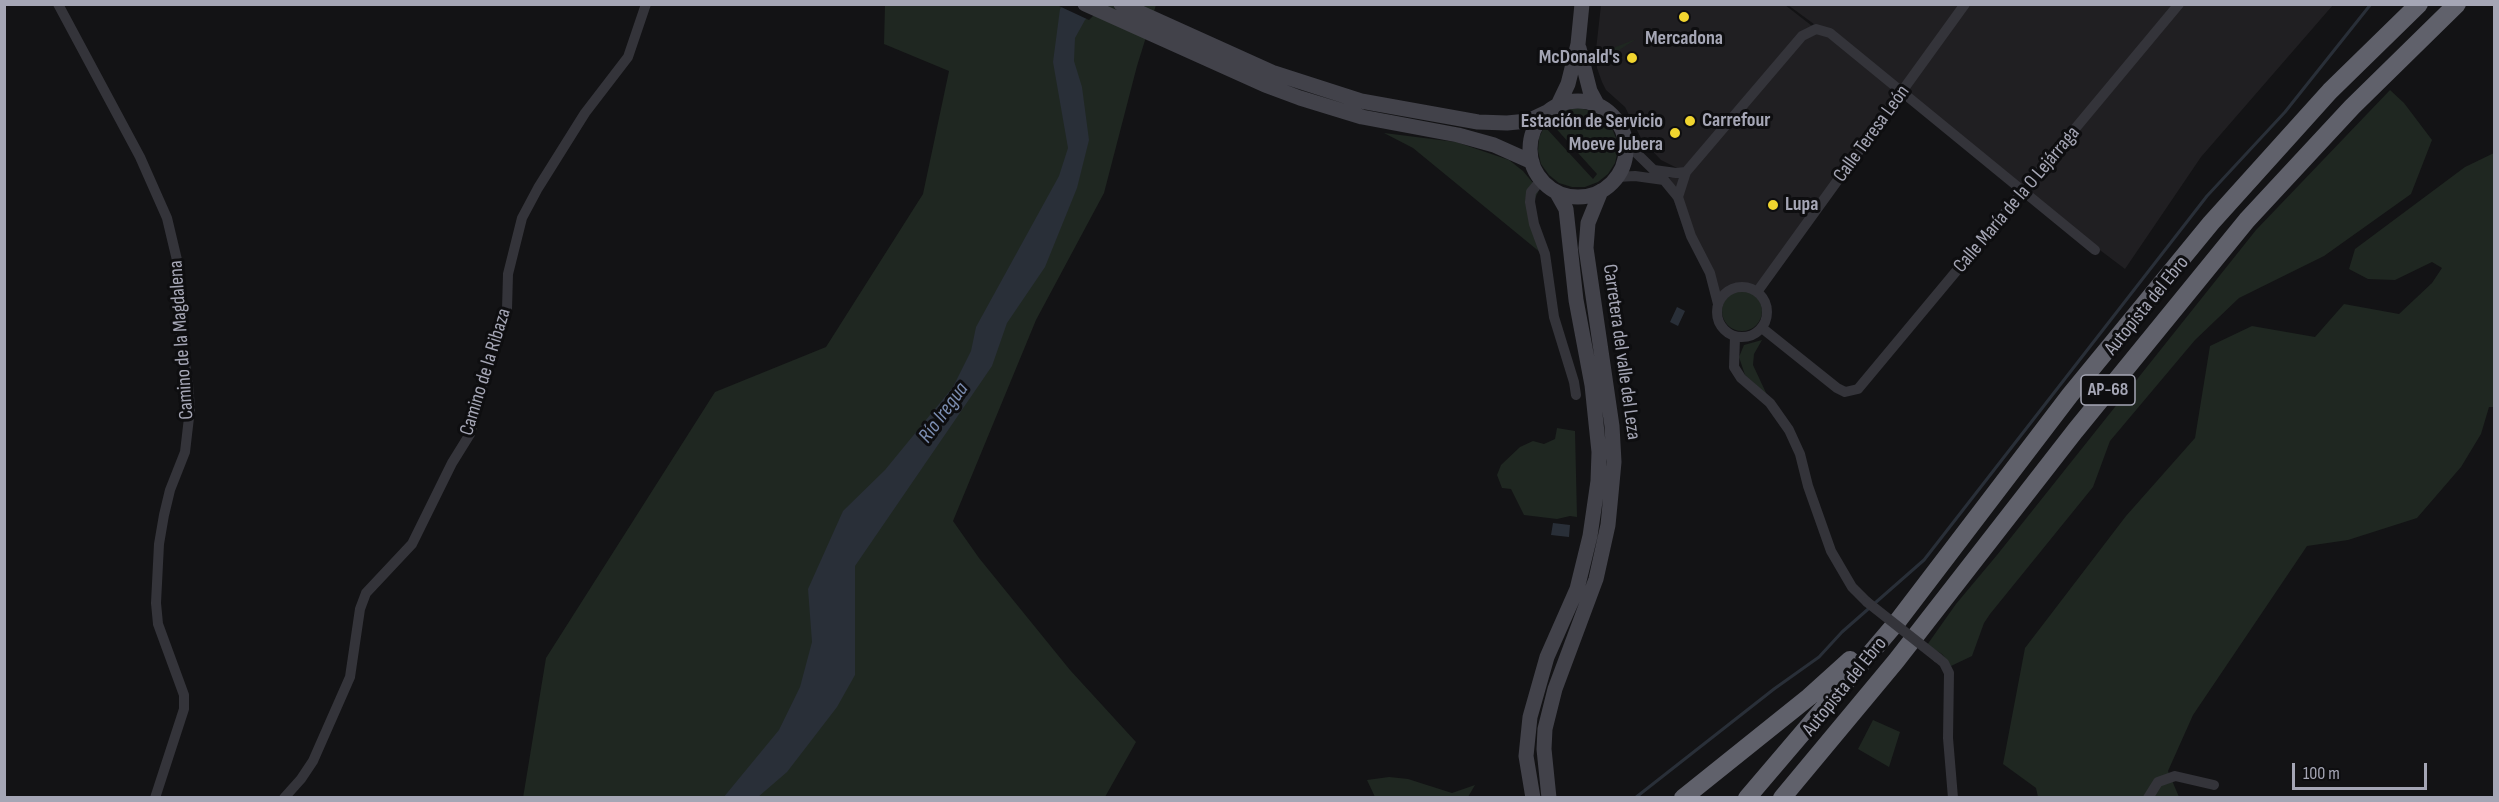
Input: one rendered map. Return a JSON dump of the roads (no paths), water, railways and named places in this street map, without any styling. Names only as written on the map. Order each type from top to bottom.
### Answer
[{"type":"highway","name":"Autopista del Ebro","points":[[1747,798],[1897,621],[2029,448],[2161,283],[2240,189],[2331,91],[2419,4]]},
{"type":"highway","name":"Autopista del Ebro","points":[[1782,798],[1896,661],[2138,353],[2247,220],[2352,107],[2457,4]]},
{"type":"highway","points":[[1683,798],[1837,674],[1888,620],[2029,448]]},
{"type":"highway","points":[[1792,798],[1853,723],[1979,555]]},
{"type":"main road","points":[[1084,4],[1274,73],[1361,101],[1478,122],[1507,123],[1528,121],[1552,109],[1581,100],[1597,104],[1616,118],[1627,144],[1625,161],[1617,177],[1601,191],[1575,197],[1557,193],[1541,180],[1532,162],[1531,140],[1534,130],[1552,109],[1568,84],[1578,44],[1582,4]]},
{"type":"main road","points":[[1121,4],[1168,34],[1300,98],[1362,117],[1458,135],[1494,145],[1532,162]]},
{"type":"main road","points":[[1578,44],[1590,91],[1597,104]]},
{"type":"main road","name":"Carretera del valle del Leza","points":[[1549,798],[1544,749],[1545,729],[1555,689],[1599,570],[1614,462],[1612,426],[1586,248],[1588,223],[1601,191]]},
{"type":"main road","name":"Carretera del valle del Leza","points":[[1533,798],[1526,756],[1528,730],[1548,657],[1577,589],[1590,536],[1598,481],[1599,452],[1592,385],[1576,300],[1566,209],[1557,193]]},
{"type":"street","name":"Camino de la Magdalena","points":[[58,4],[140,157],[167,218],[177,260],[181,328],[190,409],[184,452],[170,490],[164,515],[159,544],[156,603],[158,624],[184,695],[184,709],[155,798]]},
{"type":"street","name":"Camino de la Ribaza","points":[[284,798],[301,779],[312,761],[350,677],[360,609],[366,593],[412,544],[452,463],[470,434],[487,368],[507,309],[508,274],[522,218],[585,113],[628,57],[646,4]]},
{"type":"street","name":"Calle Teresa León","points":[[1757,292],[1965,4]]},
{"type":"street","name":"Calle María de la O Lejárraga","points":[[1762,328],[1837,388],[1851,391],[1864,383],[2179,4]]},
{"type":"street","points":[[1678,197],[1686,172],[1802,36],[1816,29],[1830,33],[2095,250]]},
{"type":"street","points":[[1627,144],[1678,197],[1691,236],[1702,255],[1714,286],[1721,326],[1735,337],[1752,335],[1762,328],[1767,313],[1766,305],[1757,292],[1743,287],[1732,290],[1722,297],[1718,304]]},
{"type":"street","points":[[1654,170],[1686,172]]},
{"type":"street","points":[[1617,177],[1635,176],[1664,180]]},
{"type":"street","points":[[1541,180],[1532,192],[1530,202],[1534,224],[1545,254],[1554,317],[1576,395]]},
{"type":"street","points":[[1714,286],[1732,290]]},
{"type":"street","points":[[1735,337],[1734,368],[1741,378],[1770,403],[1789,429],[1800,454],[1831,551],[1852,587],[1867,602],[1944,663],[1949,673],[1948,738],[1953,798]]},
{"type":"street","points":[[2148,798],[2158,782],[2175,776],[2214,785]]},
{"type":"water","name":"Río Iregua","points":[[1064,5],[1102,5],[1085,20],[1075,38],[1074,61],[1082,87],[1089,140],[1077,188],[1045,267],[1007,323],[992,366],[855,566],[855,675],[837,707],[787,772],[758,797],[723,798],[779,730],[800,687],[812,642],[808,589],[843,511],[885,470],[953,387],[971,351],[976,327],[1059,176],[1068,148],[1053,62],[1060,9]]},
{"type":"water","points":[[1677,307],[1685,311],[1678,326],[1670,322]]},
{"type":"water","points":[[1553,523],[1570,525],[1569,537],[1551,535]]},
{"type":"waterway","points":[[1635,798],[1774,689],[1819,657],[1842,632],[1924,560],[2207,196],[2285,112],[2371,4]]},
{"type":"place","name":"Mercadona","points":[[1684,17]]},
{"type":"place","name":"McDonald's","points":[[1632,58]]},
{"type":"place","name":"Carrefour","points":[[1690,121]]},
{"type":"place","name":"Estación de Servicio Moeve Jubera","points":[[1675,133]]},
{"type":"place","name":"Lupa","points":[[1773,205]]}]
